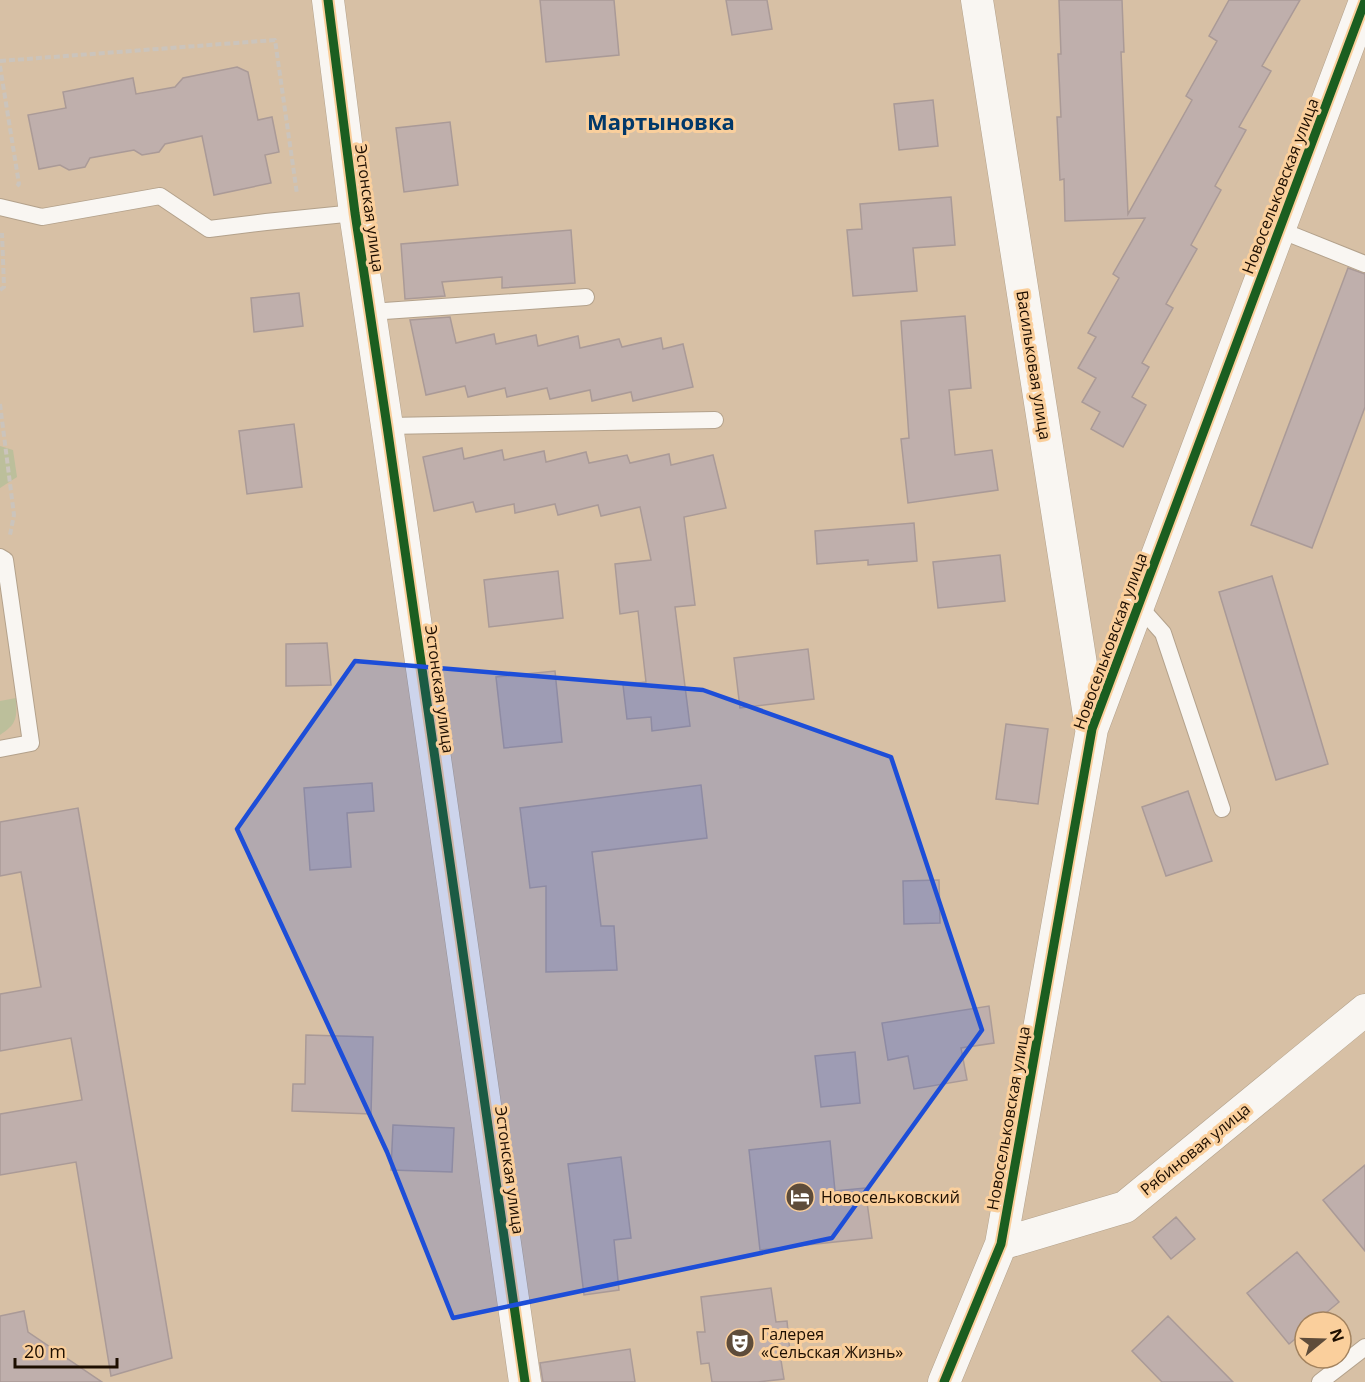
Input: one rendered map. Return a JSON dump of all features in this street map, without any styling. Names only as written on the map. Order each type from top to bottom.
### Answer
[{"type":"street","name":"Эстонская улица","points":[[328,0],[355,213],[525,1382]]},
{"type":"street","name":"Васильковая улица","points":[[977,0],[1092,729]]},
{"type":"street","name":"Новосельковская улица","points":[[944,1382],[1001,1244],[1092,729],[1364,3]]},
{"type":"street","name":"Рябиновая улица","points":[[1001,1244],[1125,1207],[1365,1010]]},
{"type":"lane","points":[[0,207],[42,217],[160,196],[209,230],[355,213]]},
{"type":"lane","points":[[1280,230],[1365,264]]},
{"type":"lane","points":[[370,312],[586,297]]},
{"type":"lane","points":[[387,426],[715,420]]},
{"type":"lane","points":[[0,749],[31,743],[2,558]]},
{"type":"lane","points":[[1138,605],[1163,633],[1222,809]]},
{"type":"lane","points":[[1320,1382],[1365,1347]]},
{"type":"path","points":[[0,61],[275,40],[301,218]]},
{"type":"path","points":[[0,66],[19,184],[0,207],[4,287],[0,290]]},
{"type":"path","points":[[0,404],[14,515],[2,558]]},
{"type":"highlighted area","points":[[355,661],[703,690],[891,757],[982,1030],[832,1238],[453,1318],[387,1152],[237,829]]},
{"type":"green space","points":[[0,446],[13,450],[17,477],[0,488]]},
{"type":"green space","points":[[16,698],[15,720],[0,735],[0,701]]},
{"type":"building","points":[[540,0],[614,0],[619,55],[546,62]]},
{"type":"building","points":[[726,0],[767,0],[772,29],[732,35]]},
{"type":"building","points":[[1059,0],[1122,0],[1124,52],[1121,52],[1128,214],[1192,100],[1186,96],[1217,41],[1209,36],[1229,0],[1300,0],[1262,66],[1271,71],[1239,127],[1246,130],[1215,186],[1221,190],[1191,245],[1197,249],[1166,304],[1173,308],[1142,363],[1149,367],[1132,397],[1146,405],[1123,447],[1091,429],[1100,412],[1082,402],[1096,378],[1078,368],[1096,337],[1088,333],[1119,278],[1113,274],[1145,218],[1065,221],[1064,179],[1060,180],[1057,117],[1061,117],[1058,54],[1061,54]]},
{"type":"building","points":[[237,67],[248,72],[258,120],[272,117],[279,152],[265,155],[271,183],[214,195],[202,136],[165,144],[159,152],[142,155],[134,150],[90,158],[85,167],[69,170],[60,165],[39,169],[28,115],[66,108],[63,92],[133,78],[136,94],[175,87],[183,78]]},
{"type":"building","points":[[933,100],[938,146],[899,150],[894,104]]},
{"type":"building","points":[[450,122],[458,185],[404,192],[396,128]]},
{"type":"building","points":[[951,197],[955,245],[913,248],[917,291],[853,296],[847,230],[862,229],[860,204]]},
{"type":"building","points":[[571,230],[575,283],[502,288],[502,277],[442,282],[445,296],[405,299],[401,244]]},
{"type":"building","points":[[1348,268],[1365,274],[1365,407],[1312,548],[1251,525]]},
{"type":"building","points":[[299,293],[303,326],[254,332],[251,298]]},
{"type":"building","points":[[965,316],[971,388],[949,390],[955,455],[992,450],[998,490],[908,503],[901,439],[909,438],[901,321]]},
{"type":"building","points":[[450,317],[456,343],[494,334],[496,344],[536,335],[538,346],[578,336],[580,348],[619,339],[622,347],[661,338],[663,349],[683,344],[693,387],[633,401],[631,392],[592,401],[590,390],[550,399],[547,388],[507,397],[505,388],[468,397],[465,386],[426,395],[410,320]]},
{"type":"building","points":[[294,424],[302,487],[247,494],[239,431]]},
{"type":"building","points":[[462,448],[464,459],[502,450],[504,460],[544,451],[546,462],[586,452],[589,463],[627,455],[630,463],[669,454],[671,465],[713,455],[726,508],[684,517],[695,605],[675,607],[690,726],[652,731],[651,717],[627,719],[623,685],[646,682],[638,611],[620,614],[615,564],[651,560],[640,507],[601,516],[598,505],[558,515],[555,504],[515,513],[514,504],[476,512],[473,502],[434,511],[423,457]]},
{"type":"building","points":[[914,523],[917,561],[868,565],[868,560],[817,564],[815,531]]},
{"type":"building","points":[[1000,555],[1005,601],[938,608],[933,562]]},
{"type":"building","points":[[558,571],[563,618],[489,627],[484,580]]},
{"type":"building","points":[[1272,576],[1328,764],[1276,780],[1219,592]]},
{"type":"building","points":[[327,643],[331,685],[286,686],[286,644]]},
{"type":"building","points":[[808,649],[814,699],[740,708],[734,658]]},
{"type":"building","points":[[555,671],[562,742],[504,748],[496,677]]},
{"type":"building","points":[[1006,724],[1048,729],[1038,804],[996,799]]},
{"type":"building","points":[[372,783],[374,811],[347,813],[351,867],[310,870],[304,788]]},
{"type":"building","points":[[701,785],[707,838],[592,852],[601,926],[614,926],[617,970],[546,972],[546,886],[530,888],[520,808]]},
{"type":"building","points":[[1188,791],[1212,861],[1166,876],[1142,807]]},
{"type":"building","points":[[78,808],[172,1358],[111,1376],[76,1162],[0,1175],[0,1114],[82,1100],[71,1038],[0,1051],[0,994],[41,987],[21,872],[0,876],[0,822]]},
{"type":"building","points":[[939,880],[940,923],[904,924],[903,881]]},
{"type":"building","points":[[989,1006],[994,1043],[961,1048],[967,1080],[914,1089],[908,1056],[888,1060],[882,1023]]},
{"type":"building","points":[[306,1035],[373,1037],[371,1114],[292,1111],[293,1084],[305,1084]]},
{"type":"building","points":[[855,1052],[860,1103],[821,1107],[815,1056]]},
{"type":"building","points":[[393,1125],[454,1128],[452,1172],[391,1170]]},
{"type":"building","points":[[830,1141],[835,1191],[865,1188],[872,1238],[760,1250],[749,1150]]},
{"type":"building","points":[[621,1157],[631,1238],[614,1240],[619,1290],[584,1295],[568,1164]]},
{"type":"building","points":[[1365,1165],[1365,1251],[1323,1200]]},
{"type":"building","points":[[1176,1217],[1195,1239],[1171,1259],[1153,1237]]},
{"type":"building","points":[[1297,1252],[1339,1302],[1329,1310],[1293,1310],[1293,1341],[1289,1344],[1247,1293]]},
{"type":"building","points":[[771,1288],[776,1322],[787,1321],[790,1353],[780,1354],[784,1379],[758,1382],[712,1382],[709,1363],[701,1364],[697,1332],[705,1332],[701,1297]]},
{"type":"building","points":[[24,1311],[28,1332],[102,1382],[0,1382],[0,1316]]},
{"type":"building","points":[[1168,1316],[1233,1382],[1162,1382],[1132,1351]]},
{"type":"building","points":[[630,1349],[635,1382],[543,1382],[540,1363]]},
{"type":"cycle path","points":[[328,0],[355,213],[525,1382]]},
{"type":"cycle path","points":[[944,1382],[1001,1244],[1092,729],[1365,1]]},
{"type":"place","name":"Новосельковский","points":[[800,1197]]},
{"type":"place","name":"Галерея «Сельская Жизнь»","points":[[740,1343]]},
{"type":"district","name":"Мартыновка","points":[[661,122]]}]
